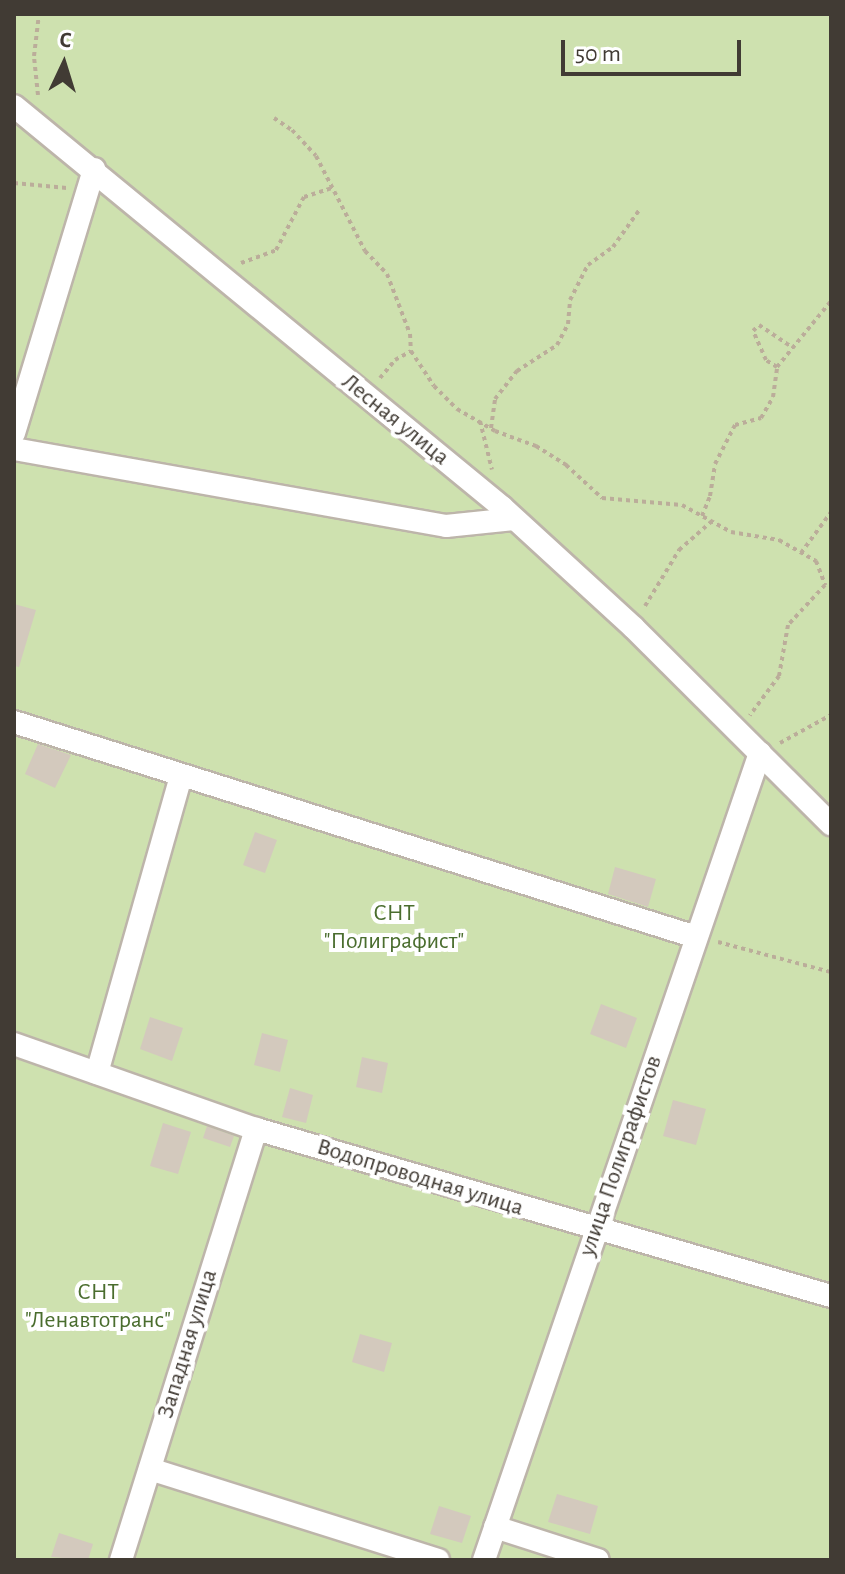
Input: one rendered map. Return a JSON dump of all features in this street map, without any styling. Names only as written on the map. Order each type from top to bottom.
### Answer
[{"type":"street","name":"Лесная улица","points":[[14,106],[38,125],[90,179],[212,271],[508,513],[634,628],[831,824]]},
{"type":"street","points":[[14,433],[90,179]]},
{"type":"street","points":[[14,449],[446,526],[508,513]]},
{"type":"street","points":[[14,722],[696,937]]},
{"type":"street","name":"улица Полиграфистов","points":[[484,1560],[760,753]]},
{"type":"street","points":[[97,1073],[181,777]]},
{"type":"street","name":"Водопроводная улица","points":[[14,1044],[256,1129],[831,1296]]},
{"type":"street","name":"Западная улица","points":[[121,1560],[256,1129]]},
{"type":"street","points":[[150,1469],[438,1560]]},
{"type":"street","points":[[495,1527],[598,1560]]},
{"type":"path","points":[[38,125],[41,112],[34,56],[39,14]]},
{"type":"path","points":[[274,118],[292,130],[316,156],[365,251],[387,274],[410,334],[411,351],[434,386],[457,409],[546,452],[566,465],[602,498],[666,501],[731,532],[779,540],[816,561],[825,585],[788,625],[779,676],[738,731]]},
{"type":"path","points":[[14,183],[90,179]]},
{"type":"path","points":[[212,271],[276,250],[304,197],[332,188]]},
{"type":"path","points":[[491,428],[495,399],[517,371],[557,345],[568,324],[570,300],[588,265],[613,247],[640,209]]},
{"type":"path","points":[[702,516],[723,445],[735,425],[761,418],[773,397],[777,367],[831,301]]},
{"type":"path","points":[[777,367],[766,360],[753,331],[759,325],[791,347]]},
{"type":"path","points":[[361,392],[380,378],[395,360],[411,351]]},
{"type":"path","points":[[480,421],[508,513]]},
{"type":"path","points":[[801,553],[831,512]]},
{"type":"path","points":[[634,628],[679,550],[712,521]]},
{"type":"path","points":[[760,753],[831,715]]},
{"type":"path","points":[[696,937],[831,972]]},
{"type":"green space","name":"СНТ \"Полиграфист\"","points":[[14,14],[831,14],[831,1560],[14,1560]]},
{"type":"building","points":[[14,604],[36,610],[19,667],[14,666]]},
{"type":"building","points":[[38,744],[71,755],[55,788],[25,774]]},
{"type":"building","points":[[255,832],[277,840],[265,873],[243,865]]},
{"type":"building","points":[[615,867],[656,879],[648,907],[608,894]]},
{"type":"building","points":[[601,1004],[637,1018],[626,1048],[590,1034]]},
{"type":"building","points":[[150,1017],[183,1028],[172,1061],[140,1049]]},
{"type":"building","points":[[262,1033],[288,1040],[280,1072],[254,1065]]},
{"type":"building","points":[[362,1057],[388,1063],[382,1093],[356,1087]]},
{"type":"building","points":[[290,1088],[313,1095],[306,1123],[282,1117]]},
{"type":"building","points":[[673,1100],[706,1109],[696,1145],[663,1136]]},
{"type":"building","points":[[163,1123],[191,1132],[178,1174],[150,1166]]},
{"type":"building","points":[[207,1126],[234,1136],[230,1147],[203,1138]]},
{"type":"building","points":[[360,1334],[392,1343],[384,1372],[352,1362]]},
{"type":"building","points":[[557,1494],[598,1506],[590,1534],[548,1522]]},
{"type":"building","points":[[439,1506],[471,1516],[462,1543],[430,1534]]},
{"type":"building","points":[[59,1533],[93,1544],[88,1560],[51,1557]]},
{"type":"park label","name":"СНТ \"Ленавтотранс\"","points":[[98,1307]]}]
